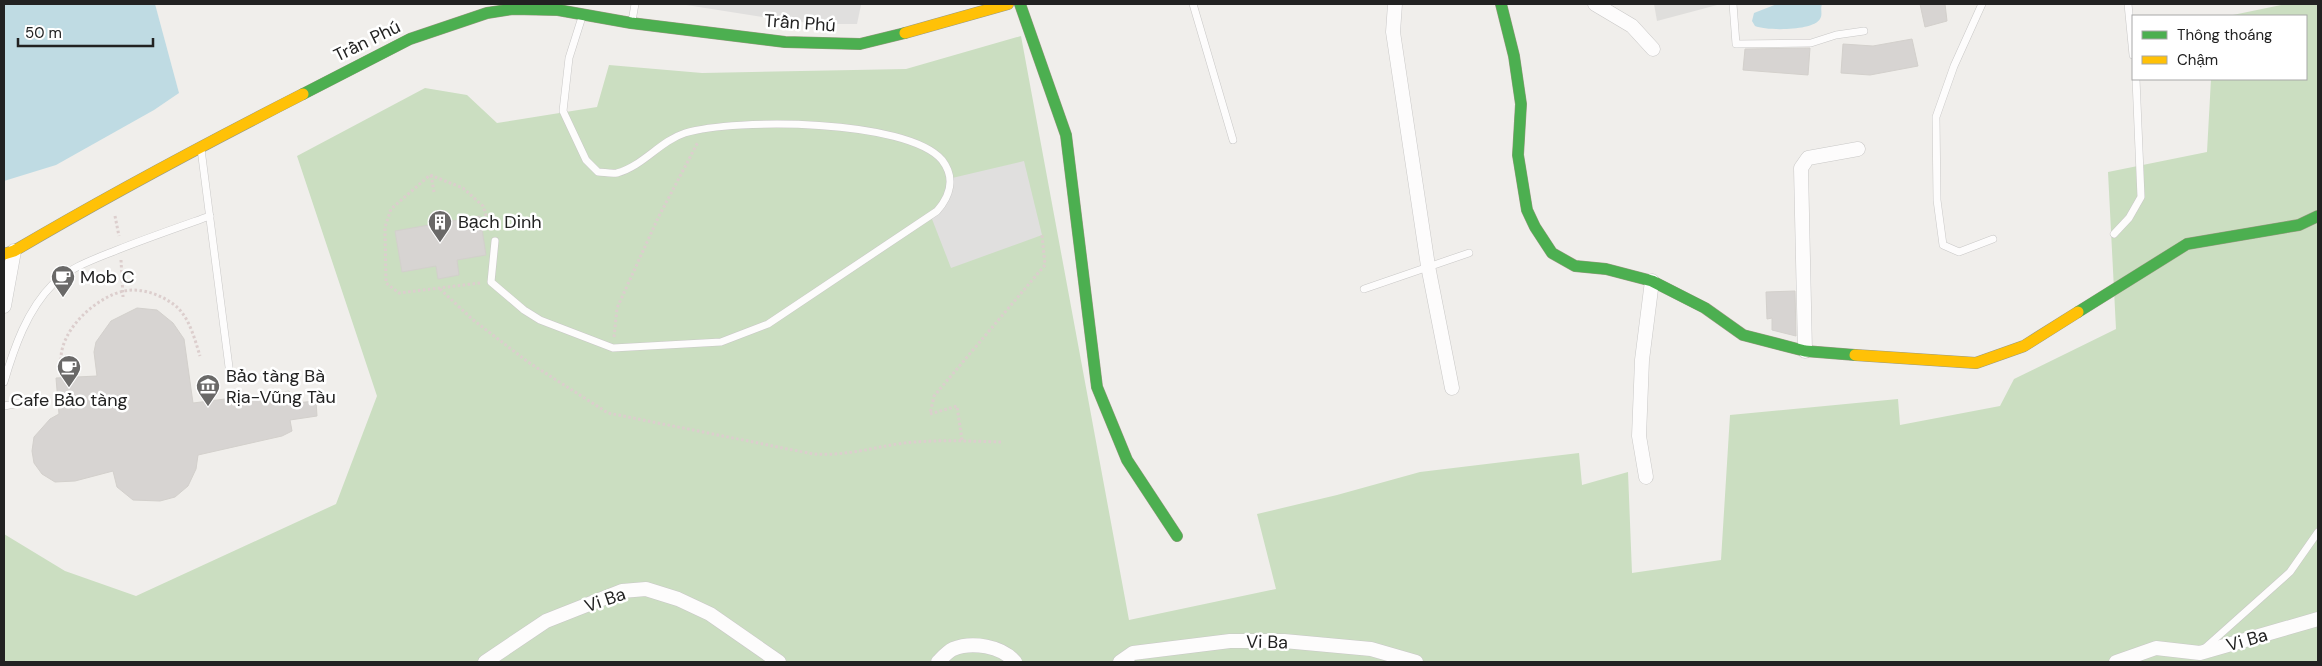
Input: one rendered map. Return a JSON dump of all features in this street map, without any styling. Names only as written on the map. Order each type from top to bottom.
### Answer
[{"type":"street","name":"Trần Phú","points":[[9,253],[201,146],[410,39],[487,13],[513,9],[558,10],[631,23],[785,42],[860,44],[983,8],[1008,4]]},
{"type":"street","points":[[1020,4],[1066,135],[1097,388],[1127,460],[1177,536]]},
{"type":"street","points":[[1395,4],[1393,32],[1428,266],[1452,388]]},
{"type":"street","points":[[1501,4],[1514,56],[1521,104],[1520,164],[1527,210],[1535,227],[1552,253],[1575,266],[1606,269],[1652,281],[1705,308],[1743,335],[1805,351],[1976,362],[2024,346],[2187,244],[2299,225],[2318,216]]},
{"type":"street","points":[[1595,4],[1632,26],[1652,49]]},
{"type":"street","points":[[1805,351],[1801,168],[1808,158],[1858,149]]},
{"type":"street","points":[[4,306],[9,253]]},
{"type":"street","points":[[1646,478],[1639,436],[1642,360],[1652,281]]},
{"type":"street","name":"Vi Ba","points":[[485,662],[546,622],[622,591],[646,589],[678,599],[710,614],[778,662]]},
{"type":"street","name":"Vi Ba","points":[[2116,662],[2156,648],[2200,653],[2318,619]]},
{"type":"street","name":"Vi Ba","points":[[1120,662],[1133,653],[1180,646],[1230,641],[1284,641],[1371,649],[1416,662]]},
{"type":"street","points":[[938,662],[952,650],[977,644],[1009,655],[1015,662]]},
{"type":"lane","points":[[631,23],[635,4]]},
{"type":"lane","points":[[1193,4],[1233,140]]},
{"type":"lane","points":[[1733,4],[1736,44],[1811,43],[1836,35],[1864,31]]},
{"type":"lane","points":[[1982,4],[1954,66],[1936,117],[1937,200],[1943,245],[1959,252],[1993,239]]},
{"type":"lane","points":[[2128,4],[2132,45]]},
{"type":"lane","points":[[495,241],[491,282],[524,310],[540,320],[613,348],[721,342],[768,324],[936,211],[947,199],[951,182],[943,161],[926,147],[881,132],[778,123],[686,133],[667,141],[638,162],[616,173],[598,172],[586,160],[563,111],[569,58],[583,14]]},
{"type":"lane","points":[[2114,234],[2129,218],[2141,197],[2136,80]]},
{"type":"lane","points":[[201,146],[229,368]]},
{"type":"lane","points":[[4,382],[28,320],[38,300],[54,282],[73,269],[94,259],[210,216]]},
{"type":"lane","points":[[1364,289],[1469,253]]},
{"type":"lane","points":[[4,406],[20,403]]},
{"type":"lane","points":[[2200,653],[2290,572],[2318,532]]},
{"type":"path","points":[[613,348],[617,308],[658,218],[704,130]]},
{"type":"path","points":[[430,175],[434,192]]},
{"type":"path","points":[[430,175],[463,188],[483,206],[495,241]]},
{"type":"path","points":[[430,175],[391,209],[385,227],[386,284],[399,293],[491,282]]},
{"type":"path","points":[[962,440],[957,406],[930,414],[934,396],[1046,265],[1042,235]]},
{"type":"path","points":[[440,289],[472,319],[528,362],[608,413],[813,454],[835,456],[898,444],[962,440],[1001,442]]},
{"type":"path","points":[[61,360],[61,353],[69,335],[86,312],[105,299],[130,290],[149,292],[170,302],[179,309],[190,325],[200,356]]},
{"type":"shaded area","points":[[680,4],[861,5],[857,24],[826,24],[787,21]]},
{"type":"shaded area","points":[[1654,4],[1721,4],[1657,21]]},
{"type":"shaded area","points":[[1024,161],[1042,235],[951,268],[932,219],[952,178]]},
{"type":"green space","points":[[2286,4],[2318,4],[2318,662],[4,662],[4,534],[65,571],[136,596],[336,504],[377,396],[297,156],[425,88],[467,95],[497,123],[597,107],[609,65],[702,73],[906,69],[1021,36],[1129,620],[1276,589],[1257,514],[1337,495],[1420,472],[1579,453],[1582,485],[1628,472],[1632,573],[1721,560],[1730,415],[1898,399],[1900,425],[2000,406],[2014,379],[2116,329],[2108,172],[2207,152],[2211,80],[2307,80],[2307,15],[2233,15]]},
{"type":"water","points":[[4,4],[155,4],[179,93],[154,110],[56,165],[4,181]]},
{"type":"water","points":[[1777,4],[1822,4],[1821,17],[1816,23],[1800,28],[1769,29],[1755,26],[1752,21],[1754,13]]},
{"type":"building","points":[[1920,4],[1945,4],[1947,21],[1925,27]]},
{"type":"building","points":[[1912,39],[1918,66],[1870,75],[1841,73],[1843,44],[1873,46]]},
{"type":"building","points":[[1810,48],[1808,75],[1743,70],[1745,49]]},
{"type":"building","name":"Bạch Dinh","points":[[480,216],[486,255],[457,260],[459,275],[438,279],[436,266],[402,272],[395,231]]},
{"type":"building","points":[[1795,291],[1796,336],[1772,330],[1772,318],[1767,319],[1766,292]]},
{"type":"building","name":"Bảo tàng Bà Rịa-Vũng Tàu","points":[[137,308],[157,310],[173,323],[184,339],[193,403],[289,391],[295,403],[316,401],[317,416],[290,420],[292,431],[282,436],[198,455],[196,469],[188,486],[175,497],[160,501],[133,500],[117,487],[113,471],[75,481],[55,482],[42,474],[34,463],[32,451],[34,437],[50,419],[59,414],[56,378],[97,376],[94,352],[96,342],[111,321]]},
{"type":"traffic: fast","points":[[1020,4],[1066,135],[1097,387],[1127,460],[1177,536]]},
{"type":"traffic: fast","points":[[1501,4],[1514,56],[1521,104],[1518,155],[1527,210],[1535,227],[1552,253],[1575,266],[1606,269],[1652,281],[1705,308],[1743,335],[1805,351],[1855,355]]},
{"type":"traffic: fast","points":[[303,94],[410,39],[487,13],[513,9],[558,10],[631,23],[785,42],[860,44],[905,33]]},
{"type":"traffic: fast","points":[[2078,312],[2187,244],[2299,225],[2318,216]]},
{"type":"traffic: slow","points":[[905,33],[1008,4]]},
{"type":"traffic: slow","points":[[4,254],[14,251],[157,170],[303,94]]},
{"type":"traffic: slow","points":[[1855,355],[1976,363],[2024,346],[2078,312]]},
{"type":"place","name":"Bạch Dinh","points":[[440,243]]},
{"type":"place","name":"Mob C","points":[[63,298]]},
{"type":"place","name":"Cafe Bảo tàng","points":[[69,388]]},
{"type":"place","name":"Bảo tàng Bà Rịa-Vũng Tàu","points":[[208,407]]}]
